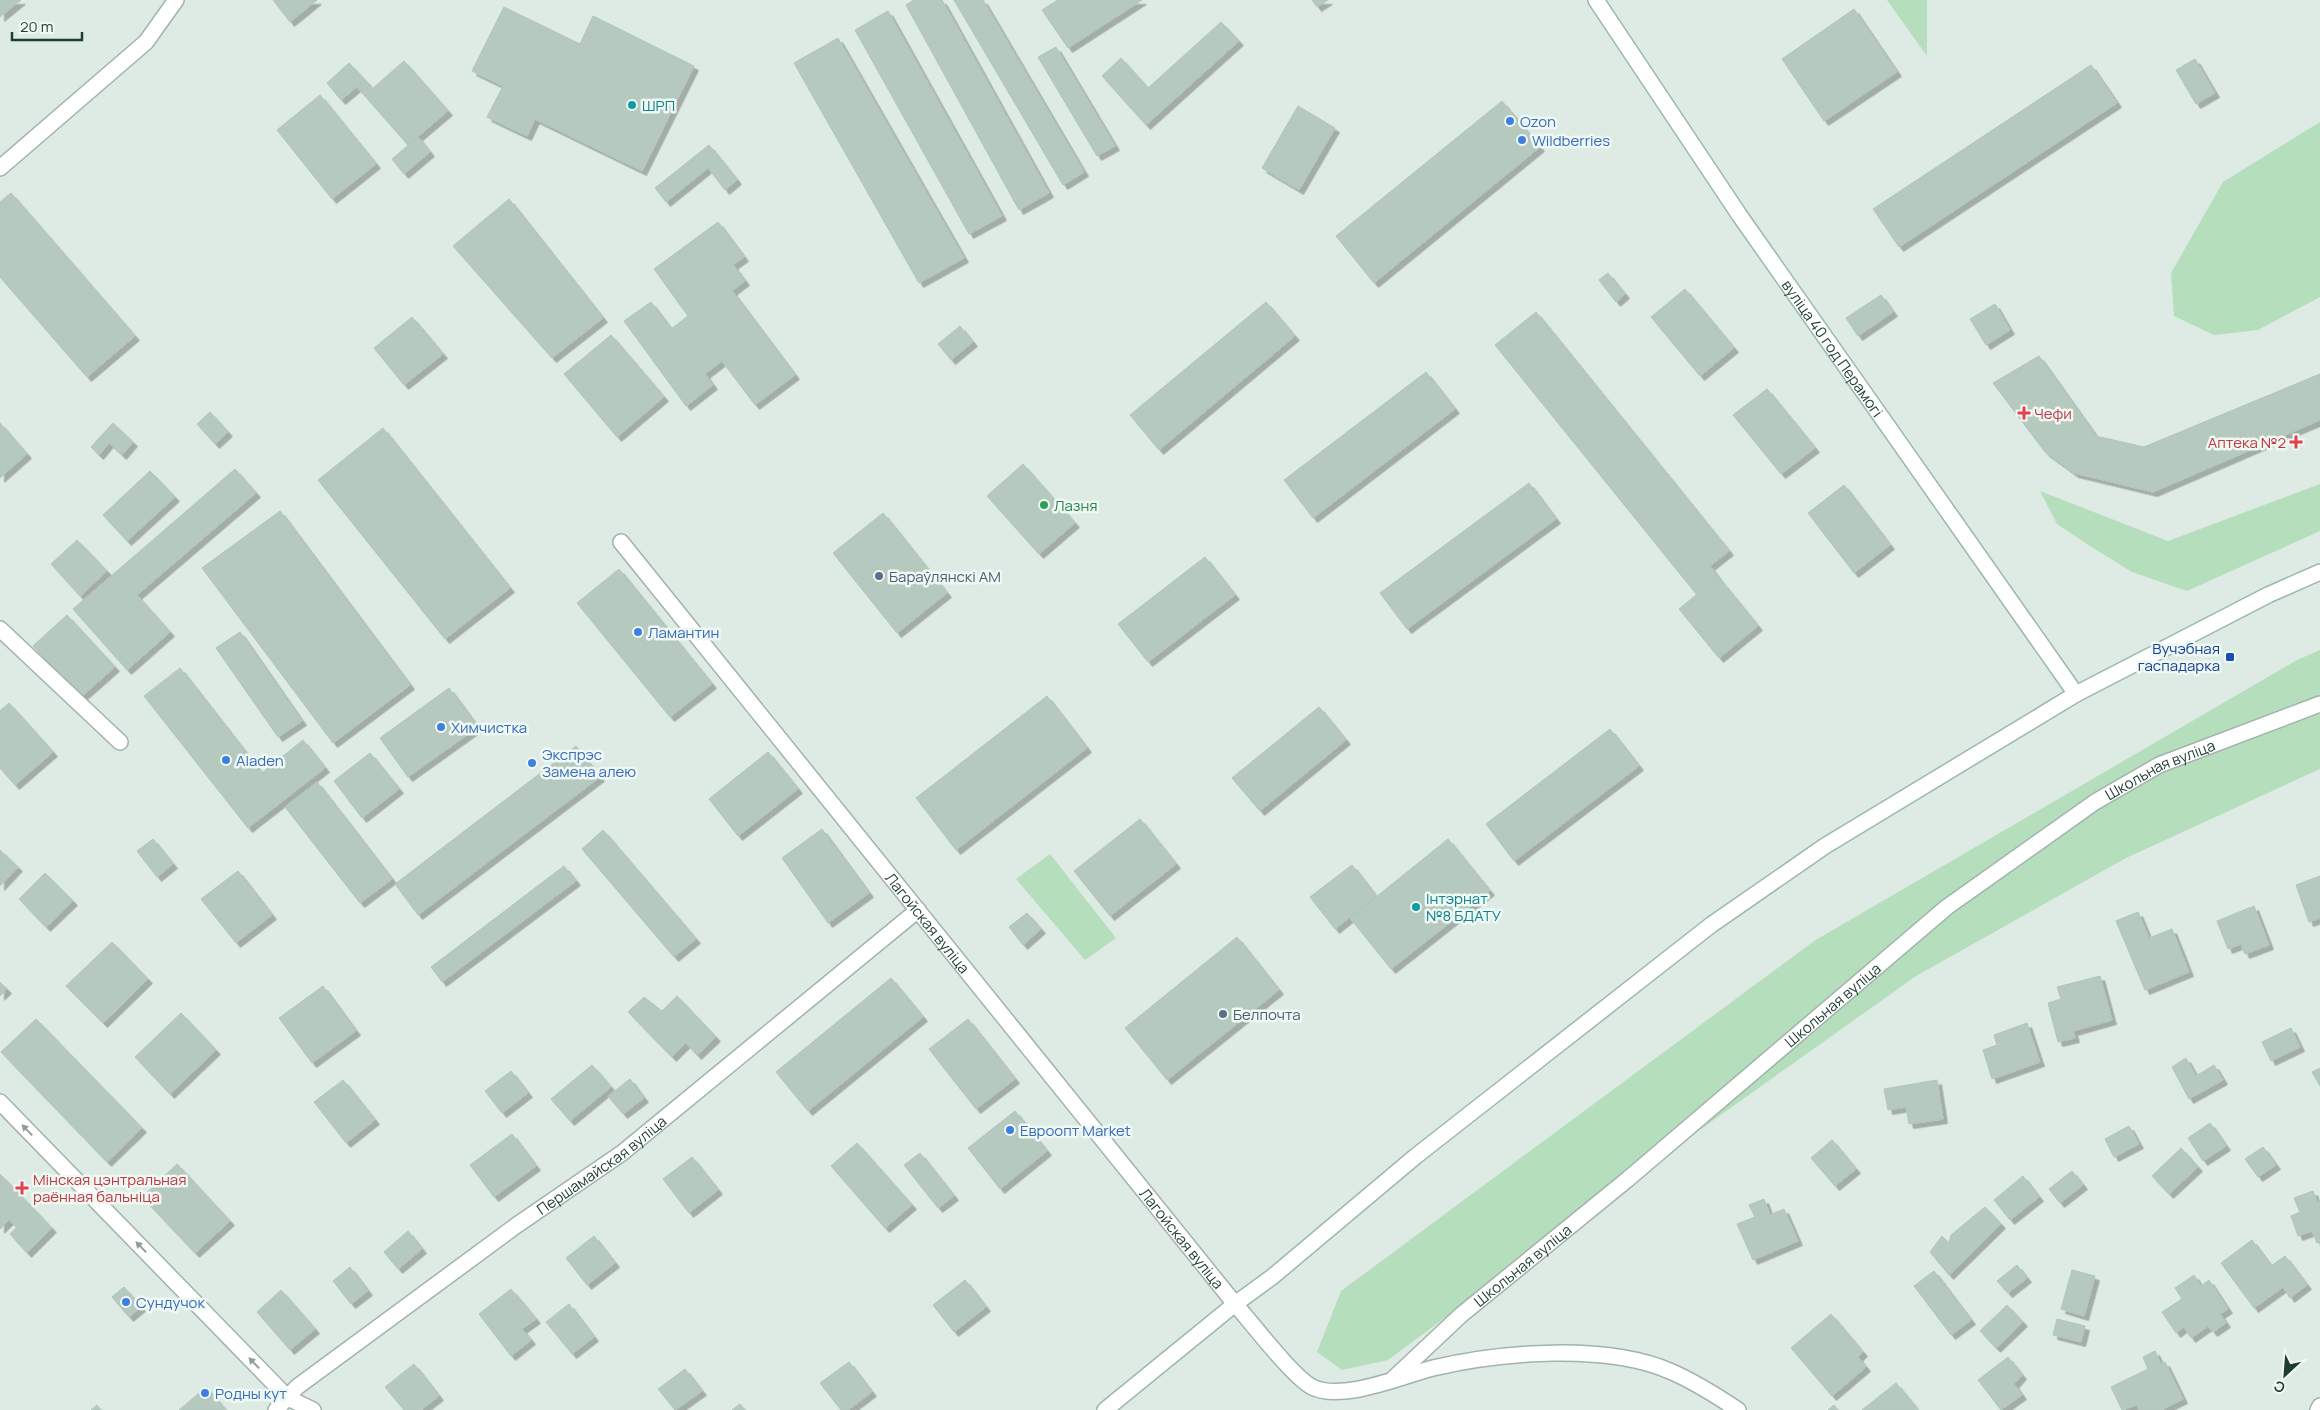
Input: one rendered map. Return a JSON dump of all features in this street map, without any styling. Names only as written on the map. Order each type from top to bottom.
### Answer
[{"type":"street","points":[[0,168],[146,42],[176,0]]},
{"type":"street","name":"вуліца 40 год Перамогі","points":[[1596,0],[1740,216],[2076,694]]},
{"type":"street","name":"Лагойская вуліца","points":[[621,542],[1235,1304]]},
{"type":"street","points":[[1105,1410],[1235,1304],[1272,1277],[1416,1156],[1711,926],[1825,846],[2076,694],[2268,595],[2320,572]]},
{"type":"street","points":[[0,629],[120,742]]},
{"type":"street","name":"Школьная вуліца","points":[[1392,1380],[1461,1316],[1628,1179],[1947,908],[2095,802],[2159,765],[2320,704]]},
{"type":"street","name":"Першамайская вуліца","points":[[276,1410],[298,1387],[509,1231],[622,1152],[918,910]]},
{"type":"street","points":[[0,1102],[288,1398],[313,1410]]},
{"type":"street","name":"Школьная вуліца","points":[[1235,1304],[1290,1366],[1311,1386],[1322,1390],[1357,1389],[1434,1368],[1489,1357],[1577,1353],[1628,1359],[1671,1371],[1714,1393],[1738,1410]]},
{"type":"street","points":[[2318,1410],[2320,1406]]},
{"type":"green space","points":[[1887,0],[1927,0],[1927,56]]},
{"type":"green space","points":[[2320,122],[2320,297],[2258,330],[2214,335],[2174,316],[2171,273],[2223,182]]},
{"type":"green space","points":[[2320,484],[2320,531],[2187,591],[2132,572],[2057,524],[2040,491],[2168,541]]},
{"type":"green space","points":[[2320,650],[2320,769],[2126,858],[1916,976],[1666,1154],[1388,1360],[1342,1370],[1317,1352],[1341,1291],[1814,941],[2297,660]]},
{"type":"green space","points":[[1050,854],[1116,938],[1085,960],[1016,879]]},
{"type":"building","points":[[0,0],[21,0],[0,17]]},
{"type":"building","points":[[273,0],[317,0],[290,22]]},
{"type":"building","points":[[914,0],[942,0],[1049,193],[1019,210],[906,5]]},
{"type":"building","points":[[954,0],[983,0],[1084,172],[1063,185]]},
{"type":"building","points":[[1058,0],[1142,0],[1068,48],[1042,10]]},
{"type":"building","points":[[1312,0],[1328,0],[1317,7]]},
{"type":"building","points":[[504,7],[580,44],[593,16],[694,66],[642,171],[535,119],[527,136],[487,117],[503,86],[472,71]]},
{"type":"building","points":[[1854,9],[1897,72],[1824,121],[1782,59]]},
{"type":"building","points":[[888,11],[1002,216],[969,234],[855,30]]},
{"type":"building","points":[[1221,22],[1239,41],[1146,125],[1102,76],[1121,58],[1148,88]]},
{"type":"building","points":[[838,38],[964,258],[919,283],[794,63]]},
{"type":"building","points":[[1056,47],[1115,146],[1097,156],[1038,57]]},
{"type":"building","points":[[2195,59],[2215,93],[2196,104],[2176,70]]},
{"type":"building","points":[[404,61],[448,111],[408,145],[357,87],[365,80],[372,89]]},
{"type":"building","points":[[349,63],[365,80],[341,100],[327,83]]},
{"type":"building","points":[[2091,65],[2117,103],[1899,247],[1873,209]]},
{"type":"building","points":[[320,95],[376,164],[332,199],[277,130]]},
{"type":"building","name":"ШРП","points":[[631,98],[639,105],[633,112],[625,105]]},
{"type":"building","points":[[1502,101],[1540,147],[1374,283],[1336,236]]},
{"type":"building","points":[[1298,106],[1335,128],[1299,190],[1262,168]]},
{"type":"building","points":[[418,137],[430,152],[404,174],[392,159]]},
{"type":"building","points":[[709,145],[737,180],[725,190],[708,168],[666,202],[655,188]]},
{"type":"building","points":[[11,193],[135,336],[87,377],[0,277],[0,202]]},
{"type":"building","points":[[509,199],[603,318],[552,358],[453,246]]},
{"type":"building","points":[[718,222],[744,257],[733,265],[745,281],[732,291],[795,375],[755,405],[722,361],[705,374],[713,385],[686,406],[624,321],[651,302],[671,329],[688,316],[654,269]]},
{"type":"building","points":[[1608,273],[1625,294],[1616,302],[1599,280]]},
{"type":"building","points":[[1685,289],[1734,348],[1700,376],[1651,317]]},
{"type":"building","points":[[1881,295],[1893,312],[1858,336],[1846,318]]},
{"type":"building","points":[[1266,302],[1295,336],[1159,450],[1130,415]]},
{"type":"building","points":[[1995,304],[2010,330],[1986,345],[1970,319]]},
{"type":"building","points":[[1536,312],[1729,551],[1710,566],[1718,577],[1697,595],[1495,345]]},
{"type":"building","points":[[412,317],[443,354],[404,385],[374,348]]},
{"type":"building","points":[[960,326],[973,342],[951,360],[938,344]]},
{"type":"building","points":[[611,335],[664,397],[617,437],[564,374]]},
{"type":"building","points":[[2039,356],[2096,436],[2144,447],[2320,374],[2320,420],[2153,492],[2074,473],[2045,452],[1993,383]]},
{"type":"building","points":[[1426,372],[1455,409],[1313,518],[1284,480]]},
{"type":"building","points":[[1767,389],[1815,448],[1781,474],[1733,415]]},
{"type":"building","points":[[210,412],[228,432],[215,444],[197,424]]},
{"type":"building","points":[[0,423],[27,454],[0,478]]},
{"type":"building","points":[[113,423],[133,442],[122,455],[109,443],[99,455],[91,447]]},
{"type":"building","points":[[383,428],[510,588],[445,639],[318,480]]},
{"type":"building","points":[[1023,464],[1075,523],[1039,554],[987,496]]},
{"type":"building","points":[[235,469],[256,493],[137,595],[170,632],[127,670],[73,609]]},
{"type":"building","points":[[150,471],[175,497],[127,541],[103,515]]},
{"type":"building","points":[[1529,483],[1556,519],[1407,629],[1380,593]]},
{"type":"building","points":[[1844,485],[1890,545],[1854,573],[1808,513]]},
{"type":"building","points":[[280,511],[410,685],[333,743],[202,568]]},
{"type":"building","points":[[883,513],[947,593],[897,633],[833,553]]},
{"type":"building","points":[[77,540],[107,571],[80,596],[51,564]]},
{"type":"building","points":[[1205,557],[1235,595],[1148,662],[1118,624]]},
{"type":"building","points":[[619,569],[712,684],[670,717],[577,603]]},
{"type":"building","points":[[1718,577],[1758,626],[1719,658],[1679,609]]},
{"type":"building","points":[[67,615],[115,667],[81,697],[33,646]]},
{"type":"building","points":[[240,632],[302,721],[278,737],[216,648]]},
{"type":"building","points":[[180,668],[262,773],[303,740],[325,768],[248,828],[144,696]]},
{"type":"building","points":[[449,688],[478,727],[408,777],[380,738]]},
{"type":"building","points":[[1047,696],[1087,748],[956,850],[916,798]]},
{"type":"building","points":[[9,703],[53,752],[15,785],[0,768],[0,711]]},
{"type":"building","points":[[1319,707],[1346,740],[1260,811],[1232,778]]},
{"type":"building","points":[[1610,729],[1639,766],[1514,861],[1486,824]]},
{"type":"building","points":[[576,746],[600,777],[418,915],[395,884]]},
{"type":"building","points":[[768,752],[798,789],[738,836],[709,799]]},
{"type":"building","points":[[370,753],[399,789],[362,818],[334,781]]},
{"type":"building","points":[[317,782],[392,879],[360,903],[285,807]]},
{"type":"building","points":[[1140,819],[1176,864],[1110,916],[1074,871]]},
{"type":"building","points":[[822,829],[869,893],[828,923],[782,858]]},
{"type":"building","points":[[603,830],[696,939],[674,957],[582,849]]},
{"type":"building","points":[[153,839],[173,864],[157,877],[137,851]]},
{"type":"building","name":"Інтэрнат №8 БДАТУ","points":[[1448,839],[1490,891],[1391,969],[1350,918]]},
{"type":"building","points":[[0,850],[18,867],[0,886]]},
{"type":"building","points":[[1352,865],[1376,896],[1335,929],[1310,897]]},
{"type":"building","points":[[564,866],[576,881],[442,982],[431,967]]},
{"type":"building","points":[[238,871],[272,915],[236,943],[201,899]]},
{"type":"building","points":[[45,873],[73,901],[46,927],[19,899]]},
{"type":"building","points":[[2320,876],[2320,918],[2309,922],[2296,885]]},
{"type":"building","points":[[2254,906],[2269,945],[2245,954],[2241,944],[2228,949],[2217,921]]},
{"type":"building","points":[[2138,912],[2149,938],[2172,929],[2189,972],[2145,990],[2116,921]]},
{"type":"building","points":[[1027,913],[1041,929],[1023,945],[1009,927]]},
{"type":"building","points":[[1237,937],[1279,990],[1167,1080],[1125,1028]]},
{"type":"building","points":[[112,942],[148,979],[103,1023],[66,986]]},
{"type":"building","points":[[2100,976],[2112,1020],[2073,1031],[2075,1038],[2058,1042],[2048,1003],[2061,999],[2057,987]]},
{"type":"building","points":[[891,978],[923,1017],[808,1111],[776,1072]]},
{"type":"building","points":[[0,982],[7,989],[0,996]]},
{"type":"building","points":[[323,986],[356,1031],[312,1063],[279,1018]]},
{"type":"building","points":[[677,996],[716,1037],[697,1055],[686,1043],[672,1057],[628,1012],[644,997],[662,1011]]},
{"type":"building","points":[[181,1013],[216,1050],[170,1094],[135,1057]]},
{"type":"building","points":[[36,1019],[142,1128],[107,1162],[1,1052]]},
{"type":"building","points":[[968,1019],[1015,1079],[976,1109],[929,1049]]},
{"type":"building","points":[[2027,1023],[2040,1062],[1992,1079],[1983,1050],[1997,1045],[1994,1035]]},
{"type":"building","points":[[2291,1028],[2300,1047],[2271,1061],[2262,1042]]},
{"type":"building","points":[[2186,1058],[2196,1076],[2214,1065],[2223,1080],[2189,1099],[2172,1067]]},
{"type":"building","points":[[592,1065],[611,1087],[570,1121],[551,1099]]},
{"type":"building","points":[[2320,1068],[2320,1086],[2312,1072]]},
{"type":"building","points":[[511,1071],[528,1093],[502,1113],[485,1091]]},
{"type":"building","points":[[630,1079],[644,1098],[623,1114],[608,1096]]},
{"type":"building","points":[[343,1080],[375,1120],[346,1143],[314,1102]]},
{"type":"building","points":[[1937,1080],[1943,1119],[1909,1124],[1906,1107],[1888,1110],[1884,1089]]},
{"type":"building","points":[[1015,1111],[1047,1151],[1000,1189],[968,1148]]},
{"type":"building","points":[[2210,1123],[2226,1146],[2203,1161],[2188,1138]]},
{"type":"building","points":[[2129,1126],[2139,1144],[2114,1157],[2105,1139]]},
{"type":"building","points":[[512,1134],[536,1166],[494,1197],[470,1165]]},
{"type":"building","points":[[1832,1140],[1856,1169],[1835,1186],[1811,1158]]},
{"type":"building","points":[[857,1143],[912,1205],[885,1228],[831,1166]]},
{"type":"building","points":[[2263,1147],[2276,1165],[2258,1177],[2245,1159]]},
{"type":"building","points":[[2181,1148],[2198,1167],[2169,1194],[2152,1176]]},
{"type":"building","points":[[920,1153],[954,1196],[938,1208],[904,1165]]},
{"type":"building","points":[[692,1157],[718,1190],[689,1213],[663,1179]]},
{"type":"building","points":[[177,1164],[230,1221],[195,1253],[142,1197]]},
{"type":"building","points":[[2072,1171],[2083,1185],[2060,1203],[2049,1189]]},
{"type":"building","points":[[0,1174],[52,1228],[27,1253],[10,1234],[17,1227],[9,1220],[0,1229]]},
{"type":"building","points":[[2023,1176],[2039,1197],[2010,1220],[1994,1200]]},
{"type":"building","points":[[2313,1191],[2317,1202],[2320,1200],[2320,1242],[2317,1243],[2312,1231],[2298,1236],[2291,1216],[2300,1212],[2294,1198]]},
{"type":"building","points":[[1764,1199],[1770,1215],[1784,1209],[1798,1241],[1753,1260],[1737,1224],[1755,1217],[1749,1205]]},
{"type":"building","points":[[1985,1207],[2001,1224],[1949,1275],[1930,1252],[1942,1236],[1949,1243],[1951,1235]]},
{"type":"building","points":[[408,1231],[422,1249],[398,1269],[384,1252]]},
{"type":"building","points":[[594,1236],[615,1263],[587,1285],[566,1258]]},
{"type":"building","points":[[2252,1240],[2271,1266],[2285,1256],[2307,1285],[2290,1298],[2283,1287],[2254,1308],[2221,1263]]},
{"type":"building","points":[[2017,1265],[2027,1278],[2008,1293],[1997,1281]]},
{"type":"building","points":[[350,1267],[368,1291],[351,1304],[333,1281]]},
{"type":"building","points":[[2072,1270],[2095,1276],[2084,1316],[2061,1309]]},
{"type":"building","points":[[1934,1271],[1971,1320],[1951,1335],[1914,1286]]},
{"type":"building","points":[[2194,1275],[2201,1286],[2209,1280],[2228,1309],[2220,1314],[2226,1323],[2213,1332],[2208,1326],[2191,1338],[2184,1327],[2176,1333],[2162,1312],[2182,1299],[2175,1288]]},
{"type":"building","points":[[965,1280],[986,1307],[954,1332],[933,1305]]},
{"type":"building","name":"Сундучок","points":[[124,1287],[141,1307],[129,1317],[112,1297]]},
{"type":"building","points":[[511,1289],[536,1319],[522,1329],[531,1340],[511,1356],[479,1314]]},
{"type":"building","points":[[281,1290],[315,1329],[290,1350],[257,1312]]},
{"type":"building","points":[[569,1304],[594,1337],[572,1354],[546,1322]]},
{"type":"building","points":[[2007,1305],[2023,1322],[1996,1348],[1980,1331]]},
{"type":"building","points":[[1831,1314],[1863,1352],[1858,1357],[1866,1367],[1832,1396],[1791,1348]]},
{"type":"building","points":[[2057,1319],[2085,1326],[2081,1342],[2053,1335]]},
{"type":"building","points":[[2155,1351],[2161,1364],[2165,1362],[2183,1399],[2161,1410],[2139,1410],[2137,1405],[2122,1410],[2111,1387],[2148,1369],[2143,1357]]},
{"type":"building","points":[[2008,1357],[2022,1375],[2014,1384],[2022,1395],[2001,1410],[1978,1380]]},
{"type":"building","points":[[849,1362],[872,1392],[848,1410],[841,1410],[820,1383]]},
{"type":"building","points":[[414,1364],[439,1396],[421,1410],[404,1410],[385,1387]]},
{"type":"building","points":[[685,1369],[702,1391],[675,1410],[658,1389]]},
{"type":"building","points":[[1896,1383],[1918,1410],[1862,1410]]},
{"type":"building","name":"Родны кут","points":[[206,1387],[226,1410],[179,1410],[191,1400]]},
{"type":"building","points":[[740,1404],[745,1410],[732,1410]]},
{"type":"building","points":[[97,1405],[101,1410],[91,1410]]},
{"type":"building","points":[[1834,1405],[1838,1410],[1828,1410]]},
{"type":"place","name":"ШРП","points":[[632,105]]},
{"type":"place","name":"Ozon","points":[[1510,121]]},
{"type":"place","name":"Wildberries","points":[[1522,140]]},
{"type":"place","name":"Чефи","points":[[2024,413]]},
{"type":"place","name":"Аптека №2","points":[[2296,442]]},
{"type":"place","name":"Лазня","points":[[1044,505]]},
{"type":"place","name":"Бараўлянскі АМ","points":[[879,576]]},
{"type":"place","name":"Ламантин","points":[[638,632]]},
{"type":"place","name":"Вучэбная гаспадарка","points":[[2230,657]]},
{"type":"place","name":"Химчистка","points":[[441,727]]},
{"type":"place","name":"Aladen","points":[[226,760]]},
{"type":"place","name":"Экспрэс Замена алею","points":[[532,763]]},
{"type":"place","name":"Інтэрнат №8 БДАТУ","points":[[1416,907]]},
{"type":"place","name":"Белпочта","points":[[1223,1014]]},
{"type":"place","name":"Евроопт Market","points":[[1010,1130]]},
{"type":"place","name":"Мінская цэнтральная раённая бальніца","points":[[22,1188]]},
{"type":"place","name":"Сундучок","points":[[126,1302]]},
{"type":"place","name":"Родны кут","points":[[205,1393]]}]
